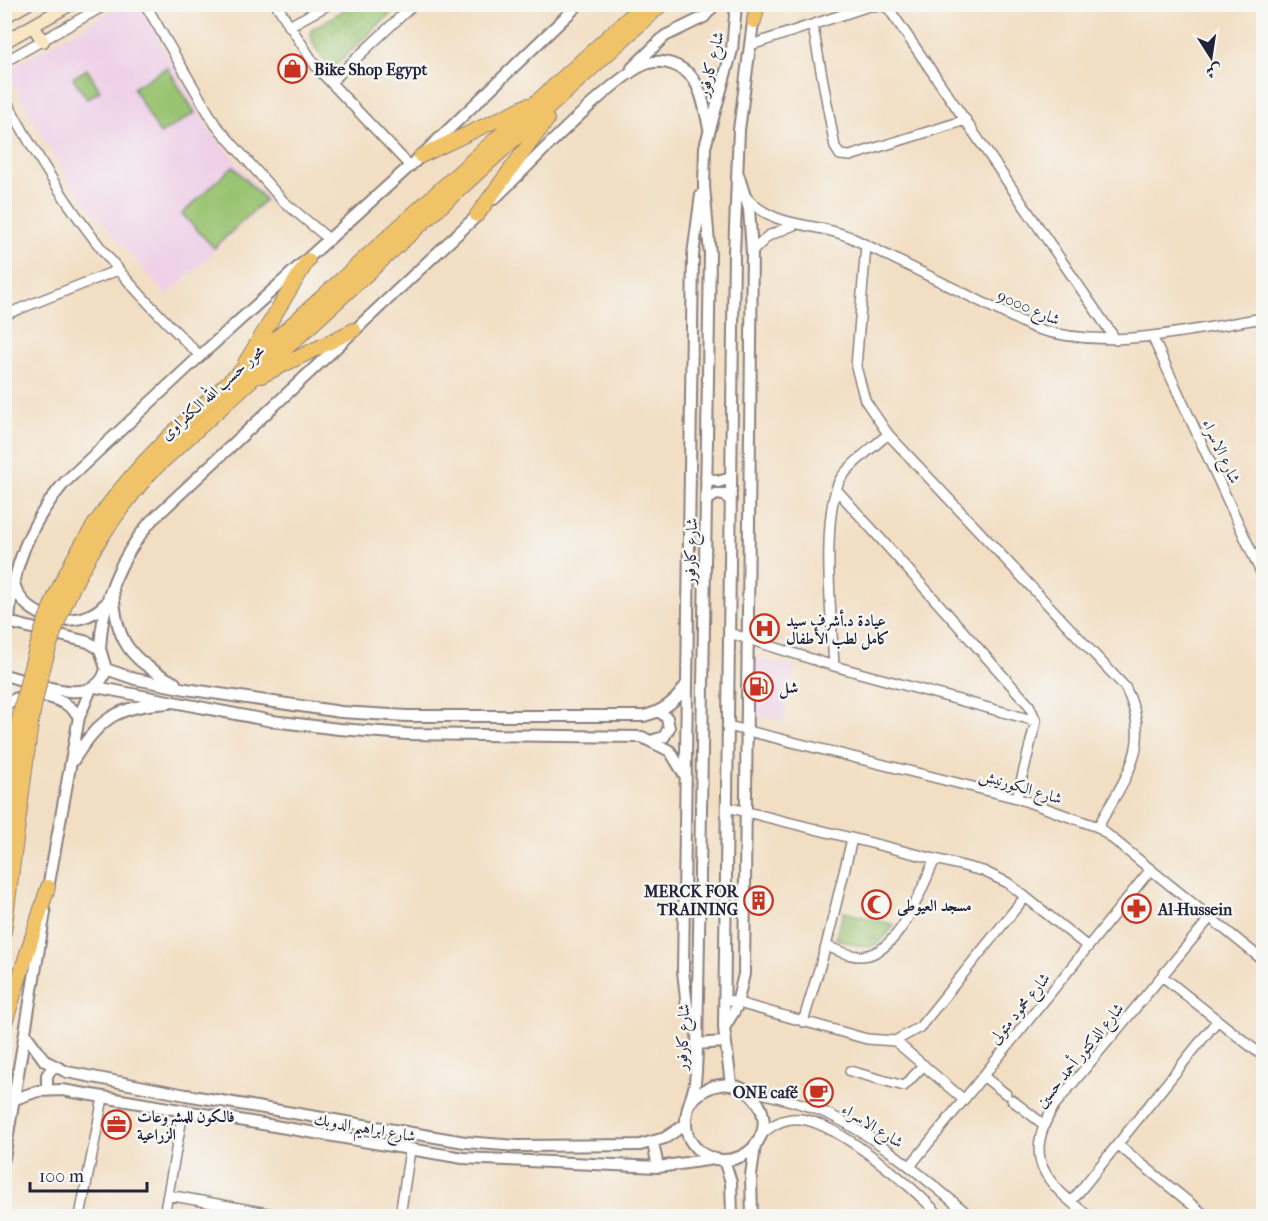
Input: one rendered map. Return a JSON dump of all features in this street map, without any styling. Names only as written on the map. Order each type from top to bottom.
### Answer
[{"type":"main road","points":[[4,17],[27,4]]},
{"type":"main road","points":[[4,42],[71,4]]},
{"type":"main road","name":"محور حسب الله الكفراوى","points":[[241,380],[563,97],[584,68],[644,4]]},
{"type":"main road","name":"محور حسب الله الكفراوى","points":[[4,833],[37,644],[62,578],[91,527],[147,467],[541,99],[584,68],[662,4]]},
{"type":"main road","points":[[754,21],[756,4]]},
{"type":"main road","points":[[33,26],[43,41]]},
{"type":"main road","points":[[477,215],[563,97]]},
{"type":"main road","points":[[416,161],[541,99]]},
{"type":"main road","points":[[241,380],[308,260]]},
{"type":"main road","points":[[241,380],[354,330]]},
{"type":"main road","name":"محور حسب الله الكفراوى","points":[[4,932],[25,722]]},
{"type":"main road","points":[[4,1026],[48,887]]},
{"type":"street","points":[[4,62],[107,4]]},
{"type":"street","points":[[145,4],[216,123],[283,201],[330,240]]},
{"type":"street","points":[[276,4],[303,50],[331,82],[416,161]]},
{"type":"street","points":[[289,26],[330,4]]},
{"type":"street","points":[[331,82],[414,4]]},
{"type":"street","points":[[100,649],[88,642],[7,621],[13,580],[27,538],[50,500],[64,483],[200,356],[416,161],[579,4]]},
{"type":"street","points":[[4,1158],[26,1035],[48,887],[79,717],[106,669],[100,649],[106,603],[113,581],[135,541],[150,522],[665,36],[704,18],[715,4]]},
{"type":"street","name":"شارع كارفور","points":[[691,1102],[696,1044],[700,885],[710,254],[704,186],[709,128],[732,50],[736,4]]},
{"type":"street","points":[[752,45],[813,27],[869,6],[883,6],[889,9],[1116,340]]},
{"type":"street","points":[[731,1084],[724,1042],[724,999],[736,170],[741,101],[752,45],[754,21]]},
{"type":"street","points":[[813,27],[835,147],[840,155],[850,156],[966,120]]},
{"type":"street","points":[[628,72],[649,63],[661,62],[683,69],[698,87],[709,128]]},
{"type":"street","points":[[4,96],[52,177],[118,270],[200,356]]},
{"type":"street","points":[[724,1028],[738,1003],[744,974],[752,252],[746,196],[736,170]]},
{"type":"street","points":[[696,1029],[687,1007],[683,983],[684,846],[694,238],[704,186]]},
{"type":"street","name":"شارع 9000","points":[[746,196],[764,213],[799,224],[833,230],[1034,328],[1086,340],[1116,340],[1263,318]]},
{"type":"street","points":[[752,252],[777,230],[799,224]]},
{"type":"street","points":[[866,245],[856,366],[865,400],[888,434],[1125,687],[1135,706],[1139,727],[1137,748],[1098,827]]},
{"type":"street","points":[[4,315],[118,270]]},
{"type":"street","points":[[732,360],[751,333]]},
{"type":"street","name":"شارع الاسراء","points":[[1152,336],[1262,572]]},
{"type":"street","points":[[691,384],[708,350]]},
{"type":"street","points":[[834,666],[830,550],[836,489],[842,477],[888,434]]},
{"type":"street","points":[[706,477],[718,482],[731,478]]},
{"type":"street","points":[[836,489],[1029,705],[1036,721],[1017,798]]},
{"type":"street","points":[[706,501],[716,494],[724,495],[730,500]]},
{"type":"street","points":[[4,590],[13,580]]},
{"type":"street","points":[[13,580],[18,595],[28,607],[59,618],[82,619],[95,614],[106,603]]},
{"type":"street","points":[[113,581],[116,623],[126,646],[143,665],[186,689]]},
{"type":"street","points":[[687,615],[703,596]]},
{"type":"street","points":[[729,633],[834,666],[1036,721]]},
{"type":"street","points":[[106,669],[135,679],[186,689],[307,708],[374,714],[637,717],[659,711],[673,702],[687,682]]},
{"type":"street","points":[[4,675],[76,693],[93,689],[183,703],[272,721],[350,730],[407,734],[636,736],[654,740],[670,751],[685,776]]},
{"type":"street","points":[[4,708],[19,696],[34,696],[68,705],[79,717]]},
{"type":"street","points":[[70,766],[93,731],[111,716],[133,707],[183,703]]},
{"type":"street","points":[[654,740],[664,737],[669,728],[667,718],[659,711]]},
{"type":"street","name":"شارع الكورنيش","points":[[728,726],[1017,798],[1098,827],[1263,961]]},
{"type":"street","points":[[727,807],[983,871],[1008,883],[1088,947]]},
{"type":"street","points":[[803,1022],[826,946],[852,839]]},
{"type":"street","points":[[684,846],[700,885]]},
{"type":"street","points":[[826,946],[854,956],[865,956],[884,947],[908,917],[935,859]]},
{"type":"street","name":"شارع محمود متولى","points":[[910,1166],[1151,869]]},
{"type":"street","points":[[724,999],[867,1040],[895,1041],[920,1027],[1025,897]]},
{"type":"street","name":"شارع الدكتور أحمد حسين","points":[[1088,1216],[1051,1184],[1040,1159],[1039,1141],[1043,1124],[1054,1106],[1210,918]]},
{"type":"street","points":[[1162,976],[1263,1057]]},
{"type":"street","points":[[1071,1202],[1217,1021]]},
{"type":"street","name":"شارع ابراهيم الدوبك","points":[[26,1035],[37,1053],[54,1066],[67,1072],[186,1095],[465,1142],[518,1146],[627,1146],[653,1143],[686,1124]]},
{"type":"street","points":[[895,1041],[963,1099]]},
{"type":"street","points":[[696,1044],[724,1042]]},
{"type":"street","points":[[850,1071],[904,1086],[924,1065]]},
{"type":"street","points":[[47,1090],[47,1075],[54,1066]]},
{"type":"street","points":[[983,1076],[1043,1124]]},
{"type":"street","points":[[752,1216],[751,1180],[763,1126],[759,1105],[745,1089],[731,1084],[708,1087],[691,1102],[686,1124],[691,1142],[705,1156],[719,1160],[741,1156],[758,1141]]},
{"type":"street","name":"شارع الاسراء","points":[[745,1089],[816,1109],[843,1122],[910,1166],[970,1216]]},
{"type":"street","name":"شارع ابراهيم الدوبك","points":[[15,1099],[47,1090],[489,1161],[658,1167],[719,1160]]},
{"type":"street","points":[[80,1216],[103,1098]]},
{"type":"street","points":[[164,1216],[183,1112]]},
{"type":"street","name":"شارع الاسراء","points":[[758,1141],[782,1121],[808,1121],[843,1138],[876,1160],[940,1216]]},
{"type":"street","points":[[653,1143],[658,1167]]},
{"type":"street","points":[[1118,1144],[1206,1216]]},
{"type":"street","points":[[400,1216],[410,1150]]},
{"type":"street","points":[[719,1160],[731,1182],[732,1216]]},
{"type":"street","points":[[731,1182],[739,1176],[751,1180]]},
{"type":"street","points":[[168,1195],[283,1216]]},
{"type":"shaded area","points":[[121,5],[139,5],[208,128],[268,200],[167,296],[72,187],[5,71]]},
{"type":"shaded area","points":[[752,657],[796,667],[783,722],[754,714]]},
{"type":"green space","points":[[354,4],[400,5],[337,64],[332,66],[317,51],[312,41],[311,30]]},
{"type":"green space","points":[[167,67],[195,113],[160,134],[133,88]]},
{"type":"green space","points":[[87,69],[100,91],[87,99],[73,78]]},
{"type":"green space","points":[[233,166],[265,200],[214,248],[182,214]]},
{"type":"green space","points":[[844,912],[895,925],[875,945],[864,947],[836,939]]},
{"type":"place","name":"Bike Shop Egypt","points":[[293,69]]},
{"type":"place","name":"عيادة د.أشرف سيد كامل لطب الأطفال","points":[[765,629]]},
{"type":"place","name":"شل","points":[[758,687]]},
{"type":"place","name":"MERCK FOR TRAINING","points":[[759,900]]},
{"type":"place","name":"مسجد العيوطى","points":[[876,905]]},
{"type":"place","name":"Al-Hussein","points":[[1137,909]]},
{"type":"place","name":"ONE café","points":[[819,1092]]},
{"type":"place","name":"فالكون للمشروعات الزراعية","points":[[116,1125]]}]
